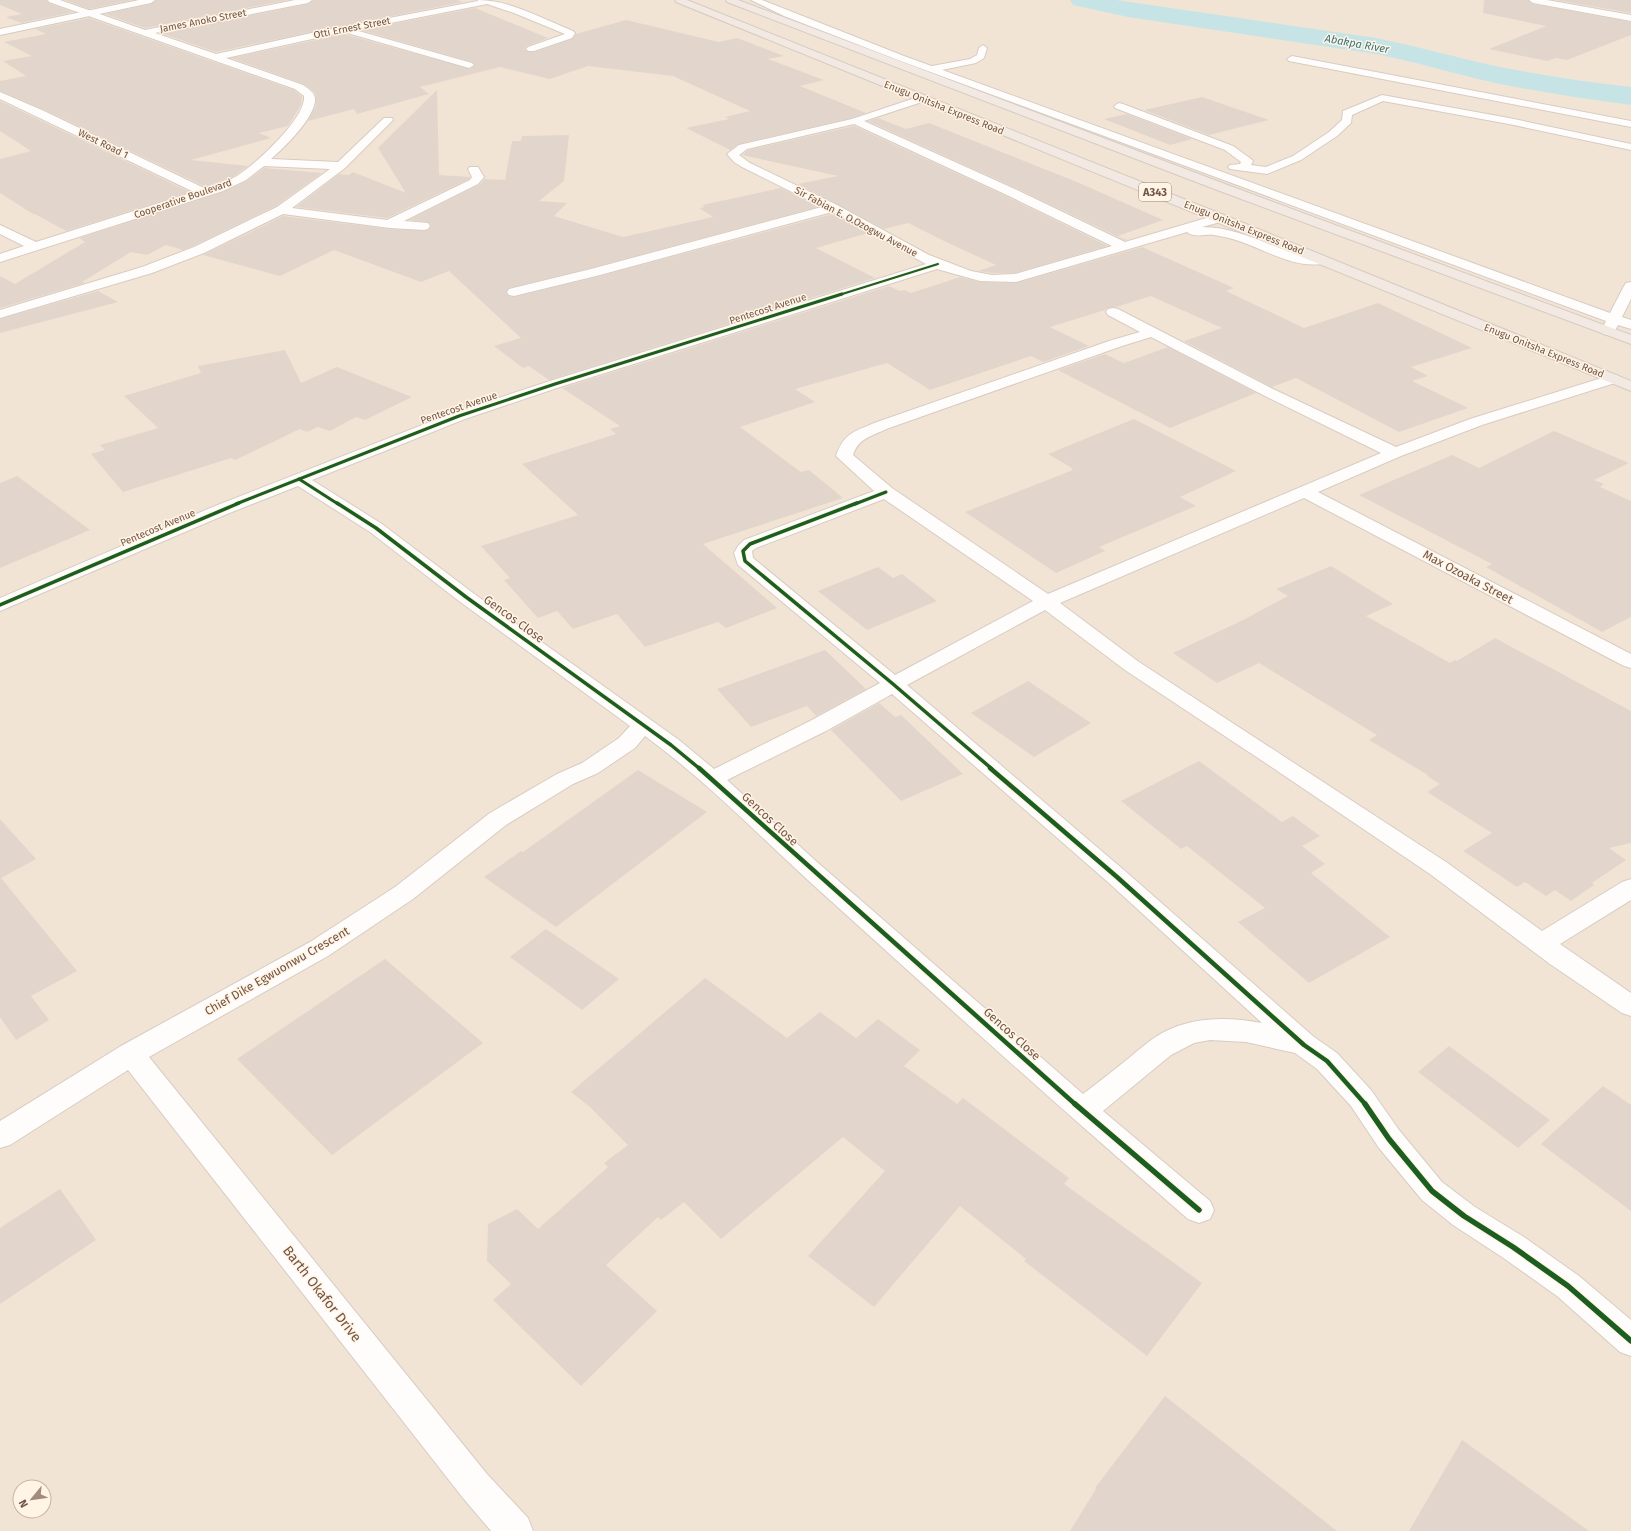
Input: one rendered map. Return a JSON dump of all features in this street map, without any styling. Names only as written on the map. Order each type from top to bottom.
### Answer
[{"type":"highway","name":"Enugu Onitsha Express Road","points":[[679,0],[921,99],[1220,218],[1631,386]]},
{"type":"highway","name":"Enugu Onitsha Express Road","points":[[730,0],[1220,187],[1611,325],[1631,340]]},
{"type":"street","name":"Cooperative Boulevard","points":[[0,258],[205,193],[240,179],[261,162],[291,133],[308,111],[310,98],[307,93],[299,87],[52,0]]},
{"type":"street","points":[[0,32],[151,0]]},
{"type":"street","name":"James Anoko Street","points":[[145,32],[308,0]]},
{"type":"street","points":[[755,0],[787,14],[1072,120],[1611,325],[1631,325]]},
{"type":"street","points":[[1533,0],[1631,18]]},
{"type":"street","points":[[485,1],[570,32],[569,36],[531,49]]},
{"type":"street","name":"Otti Ernest Street","points":[[218,58],[257,47],[485,1]]},
{"type":"street","points":[[343,30],[469,65]]},
{"type":"street","points":[[1292,59],[1631,124]]},
{"type":"street","name":"West Road 1","points":[[0,95],[205,193]]},
{"type":"street","points":[[1203,170],[1244,167],[1268,171],[1297,158],[1333,134],[1347,121],[1347,113],[1382,98],[1509,121],[1631,147]]},
{"type":"street","name":"Sir Fabian E. O.Ozogwu Avenue","points":[[921,99],[855,121],[743,147],[733,154],[738,160],[746,165],[833,208],[938,264],[971,276],[988,280],[1016,278],[1220,218]]},
{"type":"street","points":[[1119,106],[1229,148],[1247,161],[1244,167]]},
{"type":"street","points":[[0,314],[147,270],[199,250],[281,210],[341,166],[388,120]]},
{"type":"street","points":[[855,121],[1013,193],[1123,246]]},
{"type":"street","points":[[261,162],[341,166]]},
{"type":"street","points":[[372,235],[390,224],[474,182],[478,177],[474,169]]},
{"type":"street","points":[[514,292],[603,270],[833,208]]},
{"type":"street","points":[[281,210],[390,224],[424,226]]},
{"type":"street","points":[[0,229],[35,247]]},
{"type":"street","points":[[1166,234],[1185,233],[1198,230],[1232,234],[1296,259],[1322,260]]},
{"type":"street","name":"Pentecost Avenue","points":[[0,605],[221,510],[409,435],[496,404],[938,264]]},
{"type":"street","points":[[1611,325],[1631,286]]},
{"type":"street","points":[[1113,312],[1151,333],[1268,392],[1395,453]]},
{"type":"street","points":[[1151,333],[1112,344],[883,425],[857,437],[848,444],[844,456],[886,492],[1046,602],[1132,666],[1276,759],[1438,868],[1541,944],[1631,1006]]},
{"type":"street","points":[[712,779],[818,726],[1046,602],[1395,453],[1476,422],[1613,379]]},
{"type":"street","name":"Gencos Close","points":[[299,479],[376,528],[466,597],[643,725],[712,779],[815,873],[1083,1111],[1199,1210]]},
{"type":"street","points":[[886,492],[750,544],[743,549],[742,554],[745,560],[893,684],[1117,877],[1304,1045],[1327,1061],[1361,1098],[1389,1139],[1432,1191],[1464,1216],[1513,1247],[1568,1286],[1631,1341]]},
{"type":"street","name":"Max Ozoaka Street","points":[[1305,492],[1629,659]]},
{"type":"street","name":"Chief Dike Egwuonwu Crescent","points":[[0,1136],[131,1054],[319,949],[404,893],[498,819],[565,779],[590,768],[611,754],[627,742],[643,725]]},
{"type":"street","points":[[1541,944],[1631,888]]},
{"type":"street","points":[[1083,1111],[1172,1038],[1187,1033],[1218,1029],[1247,1030],[1268,1034],[1304,1045]]},
{"type":"street","name":"Barth Okafor Drive","points":[[131,1054],[475,1486],[515,1531]]},
{"type":"lane","points":[[932,69],[973,61],[981,56],[983,48]]},
{"type":"shaded area","points":[[0,0],[1631,0],[1631,1531],[0,1531]]},
{"type":"building","points":[[0,0],[47,0],[48,3],[73,12],[21,23],[6,17],[22,14],[0,5]]},
{"type":"building","points":[[65,0],[132,0],[89,9]]},
{"type":"building","points":[[156,0],[287,0],[145,28],[105,14],[151,4]]},
{"type":"building","points":[[313,0],[457,0],[463,2],[216,52],[161,33],[308,4]]},
{"type":"building","points":[[1484,0],[1528,0],[1533,4],[1631,22],[1631,35],[1567,60],[1556,58],[1547,61],[1489,49],[1546,26],[1483,13]]},
{"type":"building","points":[[1556,0],[1631,0],[1631,13]]},
{"type":"building","points":[[475,8],[548,38],[527,46],[524,49],[528,52],[534,52],[572,39],[576,34],[626,20],[719,42],[737,38],[784,56],[768,59],[824,80],[800,86],[866,113],[852,118],[739,144],[730,150],[686,128],[729,119],[725,117],[750,111],[673,76],[588,66],[550,79],[500,67],[420,87],[429,94],[357,114],[354,109],[308,121],[316,106],[315,93],[309,88],[304,84],[231,58],[344,34],[470,69],[475,65],[472,62],[361,30]]},
{"type":"building","points":[[89,18],[294,90],[302,97],[301,105],[288,126],[259,133],[271,138],[191,160],[248,166],[233,177],[206,187],[45,110],[0,91],[0,81],[26,76],[3,61],[32,56],[4,42],[46,34],[35,29]]},
{"type":"building","points":[[437,90],[439,175],[470,177],[469,179],[387,218],[296,207],[339,174],[349,175],[353,172],[406,193],[378,148]]},
{"type":"building","points":[[1202,97],[1269,120],[1209,135],[1144,110]]},
{"type":"building","points":[[0,101],[190,192],[66,231],[33,214],[0,193],[0,159],[31,151],[0,131]]},
{"type":"building","points":[[1127,114],[1192,139],[1170,145],[1104,119]]},
{"type":"building","points":[[878,118],[906,129],[929,123],[1077,182],[1163,220],[1118,236],[1127,240],[1125,240],[1018,189],[868,121]]},
{"type":"building","points":[[854,126],[1008,197],[1108,246],[1015,273],[992,273],[978,271],[996,265],[908,223],[884,229],[798,184],[838,176],[742,155],[748,150]]},
{"type":"building","points":[[569,135],[564,181],[539,201],[567,203],[554,216],[623,237],[713,217],[699,208],[705,207],[702,205],[781,188],[818,207],[591,268],[509,288],[506,293],[509,296],[514,297],[600,276],[832,214],[868,233],[816,248],[875,278],[549,380],[529,366],[523,368],[494,346],[521,338],[449,271],[421,282],[334,250],[280,276],[203,255],[283,216],[390,229],[428,230],[431,225],[428,222],[409,220],[479,185],[485,179],[505,180],[512,141],[521,141],[522,136]]},
{"type":"building","points":[[264,168],[322,173],[276,206],[193,246],[183,250],[166,245],[147,255],[131,252],[82,282],[85,283],[0,308],[0,276],[15,284],[85,242],[79,238],[223,192],[247,181]]},
{"type":"building","points":[[1142,247],[1234,288],[1226,291],[1304,328],[1378,303],[1472,348],[1411,367],[1428,376],[1412,381],[1468,408],[1399,432],[1296,378],[1272,387],[1184,341],[1222,328],[1151,296],[1050,327],[1089,346],[1043,362],[1031,356],[930,390],[887,363],[795,389],[815,402],[740,427],[801,472],[809,470],[843,498],[703,544],[777,608],[726,628],[718,622],[645,647],[617,614],[573,629],[557,611],[538,618],[504,580],[510,578],[481,546],[578,515],[522,464],[616,434],[610,429],[620,426],[562,388],[889,286],[900,291],[904,290],[911,293],[960,277],[980,282],[1016,283]]},
{"type":"building","points":[[98,291],[118,302],[0,333],[0,319]]},
{"type":"building","points":[[1168,347],[1256,393],[1170,428],[1058,370],[1105,354],[1124,363]]},
{"type":"building","points":[[285,350],[301,383],[337,367],[412,397],[365,420],[356,417],[330,431],[318,427],[307,432],[300,429],[235,460],[231,458],[123,492],[91,454],[105,450],[100,445],[158,428],[124,396],[201,373],[198,366]]},
{"type":"building","points":[[1134,419],[1236,471],[1180,497],[1196,506],[1099,547],[1105,551],[1056,573],[965,512],[1073,470],[1048,454]]},
{"type":"building","points":[[1554,431],[1629,463],[1594,480],[1604,484],[1600,487],[1631,501],[1631,617],[1602,632],[1486,567],[1492,564],[1359,495],[1452,455],[1479,468]]},
{"type":"building","points":[[17,476],[90,530],[0,568],[0,483]]},
{"type":"building","points":[[1331,566],[1393,604],[1366,616],[1450,663],[1455,660],[1457,661],[1495,638],[1631,711],[1631,843],[1609,848],[1626,860],[1592,883],[1594,885],[1571,901],[1555,890],[1546,896],[1525,882],[1517,887],[1463,851],[1492,833],[1427,792],[1440,784],[1427,776],[1428,775],[1369,740],[1377,735],[1259,663],[1217,683],[1173,653],[1243,620],[1288,596],[1276,589]]},
{"type":"building","points":[[878,567],[893,578],[902,574],[937,601],[867,630],[818,591]]},
{"type":"building","points":[[825,650],[866,689],[816,716],[807,706],[751,727],[717,689]]},
{"type":"building","points":[[1028,681],[1091,723],[1034,757],[971,713]]},
{"type":"building","points":[[879,703],[895,717],[901,715],[963,774],[901,801],[831,730]]},
{"type":"building","points":[[1199,761],[1282,822],[1293,816],[1320,836],[1302,846],[1325,864],[1311,873],[1390,937],[1309,983],[1238,922],[1265,908],[1187,846],[1181,849],[1121,801]]},
{"type":"building","points":[[638,770],[707,812],[556,927],[484,877],[521,851],[523,852]]},
{"type":"building","points":[[0,819],[36,859],[1,878],[77,971],[31,996],[49,1020],[16,1040],[0,1017]]},
{"type":"building","points":[[546,929],[619,979],[582,1010],[510,957]]},
{"type":"building","points":[[385,959],[483,1043],[332,1155],[237,1059]]},
{"type":"building","points":[[705,978],[787,1038],[820,1012],[856,1038],[878,1019],[920,1050],[904,1066],[957,1104],[963,1098],[1069,1178],[1064,1184],[1202,1283],[1147,1356],[1024,1261],[1026,1259],[960,1206],[874,1307],[808,1256],[885,1171],[843,1137],[721,1239],[684,1202],[661,1220],[658,1217],[606,1265],[657,1311],[581,1386],[493,1300],[511,1284],[487,1261],[488,1224],[517,1209],[538,1229],[608,1167],[604,1163],[628,1145],[589,1106],[571,1092]]},
{"type":"building","points":[[1449,1046],[1550,1120],[1518,1148],[1418,1072]]},
{"type":"building","points":[[1603,1086],[1631,1105],[1631,1211],[1541,1144]]},
{"type":"building","points":[[60,1189],[96,1240],[0,1304],[0,1228]]},
{"type":"building","points":[[1165,1396],[1337,1531],[1070,1531],[1096,1489],[1095,1488]]},
{"type":"building","points":[[1462,1440],[1589,1531],[1409,1531]]},
{"type":"waterway","name":"Abakpa River","points":[[1082,0],[1128,10],[1376,46],[1417,54],[1494,74],[1576,89],[1631,96]]},
{"type":"cycle path","points":[[0,605],[221,510],[459,416],[555,384],[938,264]]},
{"type":"cycle path","points":[[299,479],[376,528],[466,597],[671,745],[712,779],[809,868],[1083,1111],[1199,1210]]},
{"type":"cycle path","points":[[886,492],[750,544],[743,551],[745,561],[893,684],[1117,877],[1304,1045],[1327,1061],[1361,1098],[1389,1139],[1432,1191],[1464,1216],[1513,1247],[1568,1286],[1631,1341]]}]
